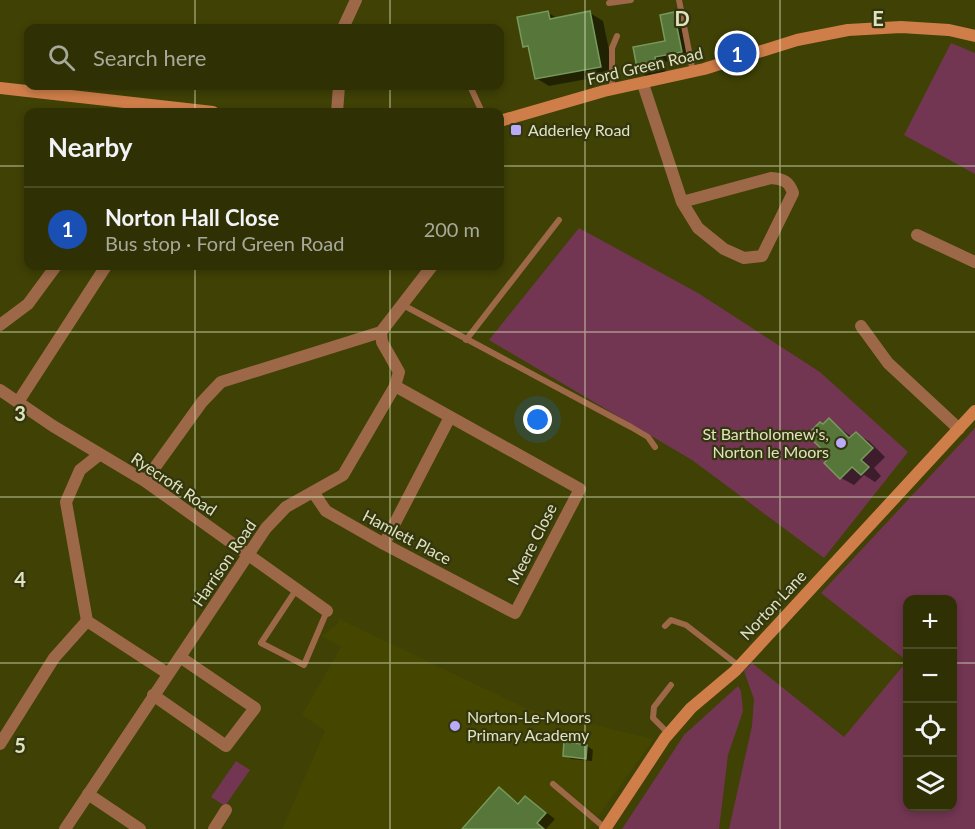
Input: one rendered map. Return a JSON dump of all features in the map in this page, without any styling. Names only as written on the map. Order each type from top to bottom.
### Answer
[{"type":"main road","name":"Ford Green Road","points":[[504,120],[612,90],[693,72],[797,40],[848,30],[901,27],[949,30],[975,36]]},
{"type":"main road","points":[[0,88],[149,108]]},
{"type":"main road","name":"Norton Lane","points":[[605,829],[668,733],[692,708],[740,666],[975,411]]},
{"type":"street","points":[[345,24],[356,0]]},
{"type":"street","points":[[643,84],[682,202],[698,228],[724,249],[744,258],[754,259],[762,256],[793,194],[790,185],[783,179],[771,178],[682,202]]},
{"type":"street","points":[[337,108],[339,90]]},
{"type":"street","points":[[917,235],[975,262]]},
{"type":"street","points":[[0,326],[28,304],[53,270]]},
{"type":"street","points":[[18,402],[103,270]]},
{"type":"street","points":[[145,481],[202,402],[221,382],[381,332],[429,270]]},
{"type":"street","points":[[861,326],[888,363],[959,429]]},
{"type":"street","points":[[381,332],[382,342],[399,372],[395,386],[450,417],[384,544]]},
{"type":"street","name":"Harrison Road","points":[[65,829],[167,673],[266,528],[286,507],[343,475],[395,386]]},
{"type":"street","name":"Ryecroft Road","points":[[0,390],[99,455],[145,481],[327,611]]},
{"type":"street","name":"Meere Close","points":[[450,417],[580,489],[515,613],[494,601]]},
{"type":"street","points":[[99,455],[80,470],[66,502],[87,621],[167,673]]},
{"type":"street","name":"Hamlett Place","points":[[313,492],[326,511],[494,601]]},
{"type":"street","points":[[0,744],[54,658],[87,621]]},
{"type":"street","points":[[153,695],[226,746],[255,708],[180,657]]},
{"type":"street","points":[[88,794],[140,829]]},
{"type":"street","points":[[214,829],[226,810]]},
{"type":"lane","points":[[609,3],[631,0]]},
{"type":"lane","points":[[679,0],[693,72]]},
{"type":"lane","points":[[612,90],[612,48],[617,36]]},
{"type":"lane","points":[[472,90],[480,108]]},
{"type":"lane","points":[[466,340],[559,220]]},
{"type":"lane","points":[[403,305],[631,427],[648,437],[655,447]]},
{"type":"lane","points":[[296,590],[261,643],[304,665],[327,611]]},
{"type":"lane","points":[[665,626],[671,620],[686,625],[740,666]]},
{"type":"lane","points":[[668,733],[653,718],[654,707],[671,685]]},
{"type":"lane","points":[[553,784],[605,829]]},
{"type":"shaded area","points":[[951,43],[975,53],[975,174],[904,135]]},
{"type":"shaded area","points":[[579,228],[698,293],[820,372],[908,452],[824,558],[692,460],[489,340]]},
{"type":"shaded area","points":[[975,428],[975,829],[729,829],[752,726],[754,699],[744,671],[752,663],[844,737],[903,666],[903,811],[957,811],[957,595],[903,595],[903,658],[821,593]]},
{"type":"shaded area","name":"Norton-Le-Moors Primary Academy","points":[[339,619],[528,709],[654,739],[589,829],[282,829],[325,731],[302,715],[341,647],[322,636],[338,624]]},
{"type":"shaded area","points":[[738,686],[741,691],[743,711],[728,755],[719,829],[622,829],[684,735]]},
{"type":"shaded area","points":[[236,761],[250,770],[225,806],[211,797]]},
{"type":"building","points":[[548,11],[550,19],[590,11],[601,67],[535,79],[528,46],[523,47],[517,17]]},
{"type":"building","points":[[674,12],[682,52],[655,57],[657,69],[638,73],[633,47],[665,41],[660,15]]},
{"type":"building","name":"St Bartholomew's, Norton le Moors","points":[[829,418],[849,438],[856,432],[873,448],[861,460],[869,467],[861,475],[852,467],[840,479],[824,463],[830,457],[807,435],[820,422],[823,424]]},
{"type":"building","points":[[564,741],[587,745],[586,759],[563,756]]},
{"type":"building","points":[[499,787],[518,804],[525,796],[546,813],[537,823],[544,829],[462,829]]},
{"type":"place","name":"Norton Hall Close","points":[[737,53]]},
{"type":"place","name":"Adderley Road","points":[[516,130]]},
{"type":"place","name":"St Bartholomew's, Norton le Moors","points":[[841,443]]},
{"type":"place","name":"Norton-Le-Moors Primary Academy","points":[[455,726]]}]
